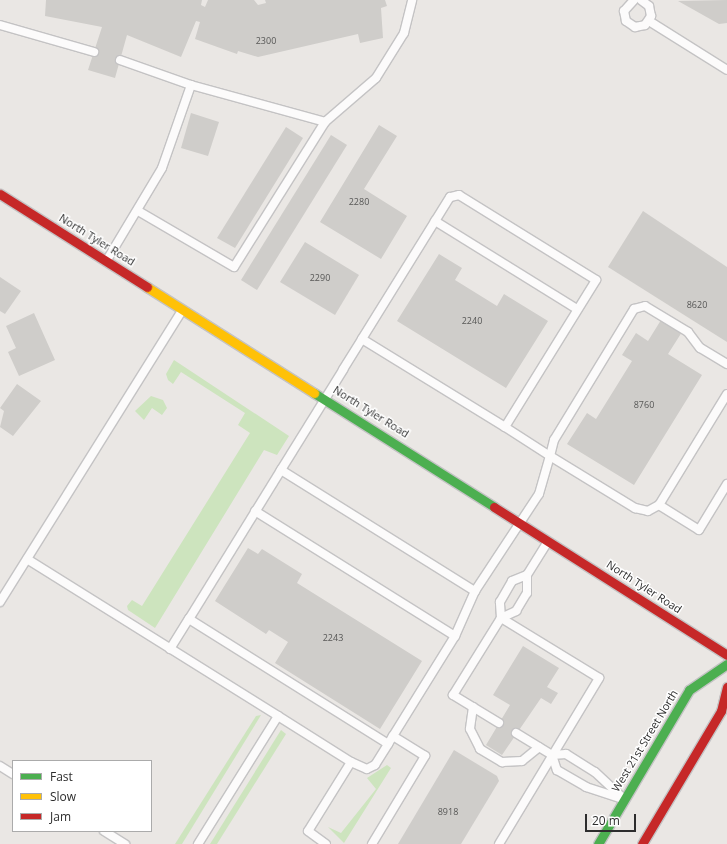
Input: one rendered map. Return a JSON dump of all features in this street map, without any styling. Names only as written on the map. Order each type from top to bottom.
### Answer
[{"type":"main road","name":"North Tyler Road","points":[[0,194],[326,398],[727,655]]},
{"type":"main road","name":"West 21st Street North","points":[[598,844],[689,690],[727,664]]},
{"type":"main road","points":[[644,843],[721,711],[727,687]]},
{"type":"lane","points":[[138,211],[234,267],[324,122],[376,78],[404,33],[412,0]]},
{"type":"lane","points":[[634,0],[624,11],[626,21],[635,27],[650,21]]},
{"type":"lane","points":[[641,0],[651,11],[650,21]]},
{"type":"lane","points":[[650,21],[727,70]]},
{"type":"lane","points":[[0,24],[94,52]]},
{"type":"lane","points":[[120,60],[191,84],[324,122]]},
{"type":"lane","points":[[107,260],[138,211],[162,168],[191,84]]},
{"type":"lane","points":[[170,649],[450,197],[459,195],[596,280],[504,427]]},
{"type":"lane","points":[[435,221],[578,309]]},
{"type":"lane","points":[[27,559],[351,762],[367,769],[375,765],[391,740],[456,636],[475,591],[519,521],[539,494],[554,440],[634,309],[646,306],[688,332],[700,348],[727,364]]},
{"type":"lane","points":[[0,602],[184,308]]},
{"type":"lane","points":[[362,339],[635,508],[648,512],[658,505],[727,394]]},
{"type":"lane","points":[[281,470],[475,591]]},
{"type":"lane","points":[[658,505],[699,530],[727,484]]},
{"type":"lane","points":[[255,511],[456,636]]},
{"type":"lane","points":[[501,618],[500,602],[509,586],[527,575],[549,540]]},
{"type":"lane","points":[[499,723],[453,695],[501,618],[516,611],[527,593],[527,575]]},
{"type":"lane","points":[[499,844],[599,678],[501,618]]},
{"type":"lane","points":[[189,619],[391,740],[425,756],[372,844]]},
{"type":"lane","points":[[473,707],[470,729],[480,749],[502,762],[522,761],[538,747]]},
{"type":"lane","points":[[198,844],[278,716]]},
{"type":"lane","points":[[516,733],[552,756],[557,770],[563,774],[586,787],[624,799]]},
{"type":"lane","points":[[552,756],[566,754],[595,772],[624,799]]},
{"type":"lane","points":[[326,844],[308,831],[351,762]]},
{"type":"lane","points":[[0,766],[12,773]]},
{"type":"lane","points":[[106,832],[125,844]]},
{"type":"green space","points":[[174,360],[289,436],[277,455],[264,450],[155,628],[128,610],[127,606],[132,600],[142,606],[250,433],[238,425],[245,413],[181,372],[173,384],[168,380],[166,374]]},
{"type":"green space","points":[[151,396],[163,400],[167,408],[162,415],[152,408],[144,420],[135,411]]},
{"type":"green space","points":[[261,715],[182,844],[175,844],[256,716]]},
{"type":"green space","points":[[281,730],[286,734],[217,844],[210,844]]},
{"type":"green space","points":[[387,765],[391,768],[344,843],[328,827],[341,833],[376,789],[367,778]]},
{"type":"building","points":[[46,0],[202,0],[201,5],[205,7],[208,0],[254,0],[258,5],[266,3],[265,0],[385,0],[387,6],[381,8],[383,38],[360,43],[358,34],[258,57],[238,51],[237,54],[195,39],[200,22],[196,21],[181,57],[127,35],[115,78],[88,70],[102,27],[45,16]]},
{"type":"building","points":[[727,0],[727,23],[719,24],[678,1]]},
{"type":"building","points":[[191,113],[219,122],[208,156],[181,148]]},
{"type":"building","points":[[379,125],[397,136],[364,189],[407,216],[381,259],[320,222]]},
{"type":"building","points":[[286,127],[303,138],[235,248],[217,238]]},
{"type":"building","points":[[331,135],[347,145],[257,290],[241,280]]},
{"type":"building","points":[[643,211],[727,267],[727,342],[608,267]]},
{"type":"building","points":[[305,242],[359,275],[335,315],[280,282]]},
{"type":"building","points":[[439,254],[462,268],[455,280],[497,306],[504,294],[548,321],[506,388],[397,321]]},
{"type":"building","points":[[0,277],[21,291],[5,314],[0,311]]},
{"type":"building","points":[[34,313],[55,360],[19,376],[8,352],[16,348],[6,326]]},
{"type":"building","points":[[661,320],[682,332],[668,354],[702,375],[634,485],[567,444],[587,413],[596,419],[632,361],[622,355],[636,333],[648,341]]},
{"type":"building","points":[[17,384],[41,401],[13,436],[0,427],[4,411],[0,408]]},
{"type":"building","points":[[248,548],[258,554],[262,549],[302,574],[297,583],[422,661],[380,729],[275,663],[288,642],[269,630],[266,634],[215,601]]},
{"type":"building","points":[[523,646],[559,668],[547,687],[558,693],[551,704],[541,698],[502,755],[486,745],[510,705],[493,695]]},
{"type":"building","points":[[454,750],[497,776],[499,781],[461,844],[398,844]]},
{"type":"traffic: fast","points":[[314,393],[494,507]]},
{"type":"traffic: fast","points":[[598,844],[689,690],[727,664]]},
{"type":"traffic: slow","points":[[147,287],[314,393]]},
{"type":"traffic: jam","points":[[0,194],[147,287]]},
{"type":"traffic: jam","points":[[494,507],[727,655]]},
{"type":"traffic: jam","points":[[642,844],[721,711],[727,687]]}]
